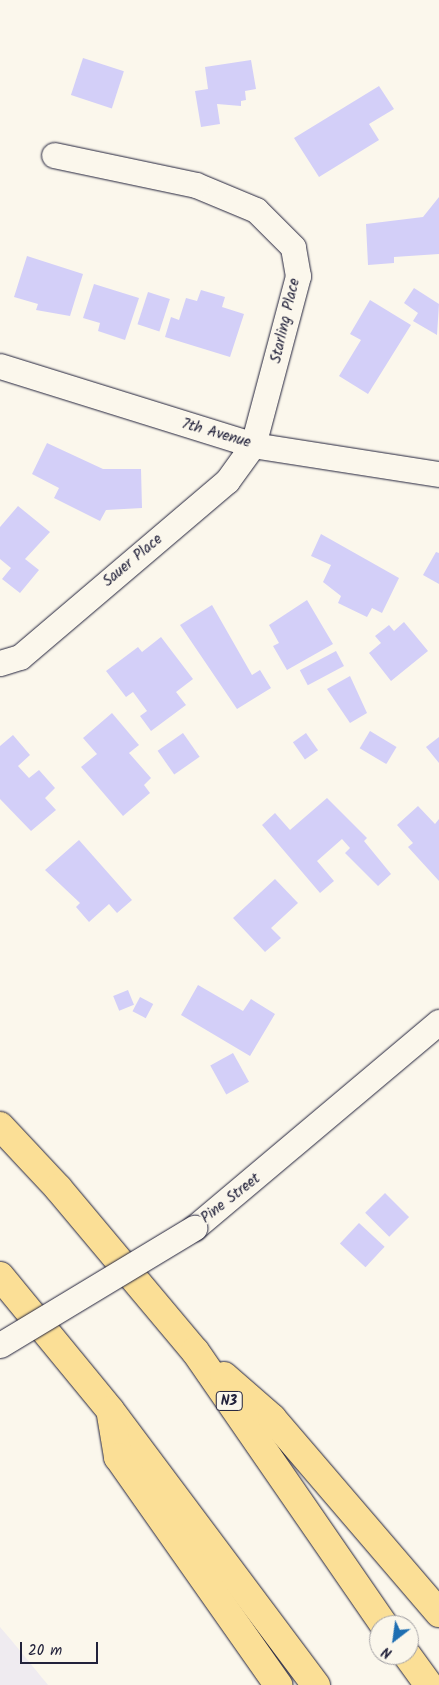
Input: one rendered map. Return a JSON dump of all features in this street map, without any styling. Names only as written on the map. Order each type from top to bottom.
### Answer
[{"type":"highway","name":"N3","points":[[0,1126],[58,1188],[195,1351],[377,1615]]},
{"type":"highway","points":[[0,1276],[110,1410],[316,1685]]},
{"type":"highway","points":[[195,1351],[272,1418],[439,1613]]},
{"type":"highway","points":[[110,1410],[118,1457],[278,1685]]},
{"type":"highway","points":[[414,1665],[429,1685]]},
{"type":"street","name":"Starling Place","points":[[54,155],[196,185],[256,210],[292,247],[298,276],[253,445]]},
{"type":"street","name":"7th Avenue","points":[[0,366],[253,445],[439,474]]},
{"type":"street","name":"Sauer Place","points":[[0,663],[20,657],[227,481],[253,445]]},
{"type":"street","name":"Pine Street","points":[[0,1344],[194,1228],[439,1022]]},
{"type":"shaded area","points":[[0,1627],[12,1641],[48,1685],[0,1685]]},
{"type":"building","points":[[83,58],[124,71],[112,108],[71,95]]},
{"type":"building","points":[[251,60],[256,89],[245,91],[246,100],[241,101],[241,106],[217,104],[220,124],[201,127],[195,91],[208,89],[205,67]]},
{"type":"building","points":[[379,86],[394,109],[369,124],[379,140],[319,177],[294,138]]},
{"type":"building","points":[[439,197],[439,254],[394,257],[394,263],[368,265],[366,224],[423,217]]},
{"type":"building","points":[[27,256],[83,274],[70,316],[36,310],[38,304],[14,297]]},
{"type":"building","points":[[94,284],[139,298],[125,340],[98,331],[100,323],[83,318]]},
{"type":"building","points":[[414,288],[439,304],[437,335],[413,321],[418,313],[404,303]]},
{"type":"building","points":[[201,290],[225,297],[222,307],[244,314],[230,357],[165,337],[171,317],[179,320],[186,298],[197,301]]},
{"type":"building","points":[[148,292],[170,299],[159,331],[137,324]]},
{"type":"building","points":[[370,300],[411,325],[368,394],[339,376],[361,340],[350,334]]},
{"type":"building","points":[[47,443],[103,469],[141,469],[142,508],[106,510],[100,521],[54,498],[59,488],[32,474]]},
{"type":"building","points":[[18,506],[50,532],[25,559],[39,570],[20,593],[2,579],[11,568],[0,559],[0,527]]},
{"type":"building","points":[[321,534],[399,578],[382,613],[372,608],[367,617],[338,603],[341,596],[323,582],[331,565],[311,556]]},
{"type":"building","points":[[436,552],[439,553],[439,584],[423,575]]},
{"type":"building","points":[[307,600],[333,644],[287,670],[273,646],[279,643],[269,625]]},
{"type":"building","points":[[212,605],[252,675],[260,670],[271,688],[237,709],[180,625]]},
{"type":"building","points":[[404,622],[428,651],[391,681],[369,653],[381,643],[375,636],[389,625],[394,631]]},
{"type":"building","points":[[161,637],[193,679],[176,692],[186,705],[151,731],[140,716],[147,711],[133,692],[126,697],[106,671],[138,647],[142,652]]},
{"type":"building","points":[[336,651],[344,666],[308,685],[300,670]]},
{"type":"building","points":[[350,676],[367,713],[350,723],[327,689]]},
{"type":"building","points":[[112,713],[139,745],[129,753],[151,778],[144,785],[150,793],[123,816],[81,767],[97,754],[83,738]]},
{"type":"building","points":[[370,731],[397,747],[386,764],[360,748]]},
{"type":"building","points":[[183,733],[200,757],[174,775],[158,751]]},
{"type":"building","points":[[306,733],[318,750],[305,759],[293,742]]},
{"type":"building","points":[[13,735],[30,755],[18,766],[29,778],[39,770],[55,788],[45,798],[56,810],[31,831],[0,799],[0,746]]},
{"type":"building","points":[[439,737],[439,763],[426,747]]},
{"type":"building","points":[[327,798],[367,838],[364,841],[391,874],[378,886],[345,853],[350,848],[342,839],[317,861],[334,881],[320,893],[262,825],[275,813],[290,830]]},
{"type":"building","points":[[418,806],[435,824],[439,819],[439,881],[408,847],[413,843],[397,825]]},
{"type":"building","points":[[79,840],[132,900],[117,913],[109,904],[89,922],[76,907],[80,903],[45,870]]},
{"type":"building","points":[[275,879],[298,903],[271,928],[281,938],[265,952],[233,918]]},
{"type":"building","points":[[198,985],[243,1011],[251,999],[275,1014],[250,1056],[181,1015]]},
{"type":"building","points":[[128,990],[134,1005],[119,1011],[113,996]]},
{"type":"building","points":[[140,997],[153,1004],[146,1018],[132,1011]]},
{"type":"building","points":[[233,1053],[249,1082],[226,1094],[210,1066]]},
{"type":"building","points":[[385,1193],[409,1217],[389,1237],[365,1213]]},
{"type":"building","points":[[359,1223],[385,1247],[366,1267],[340,1243]]}]
